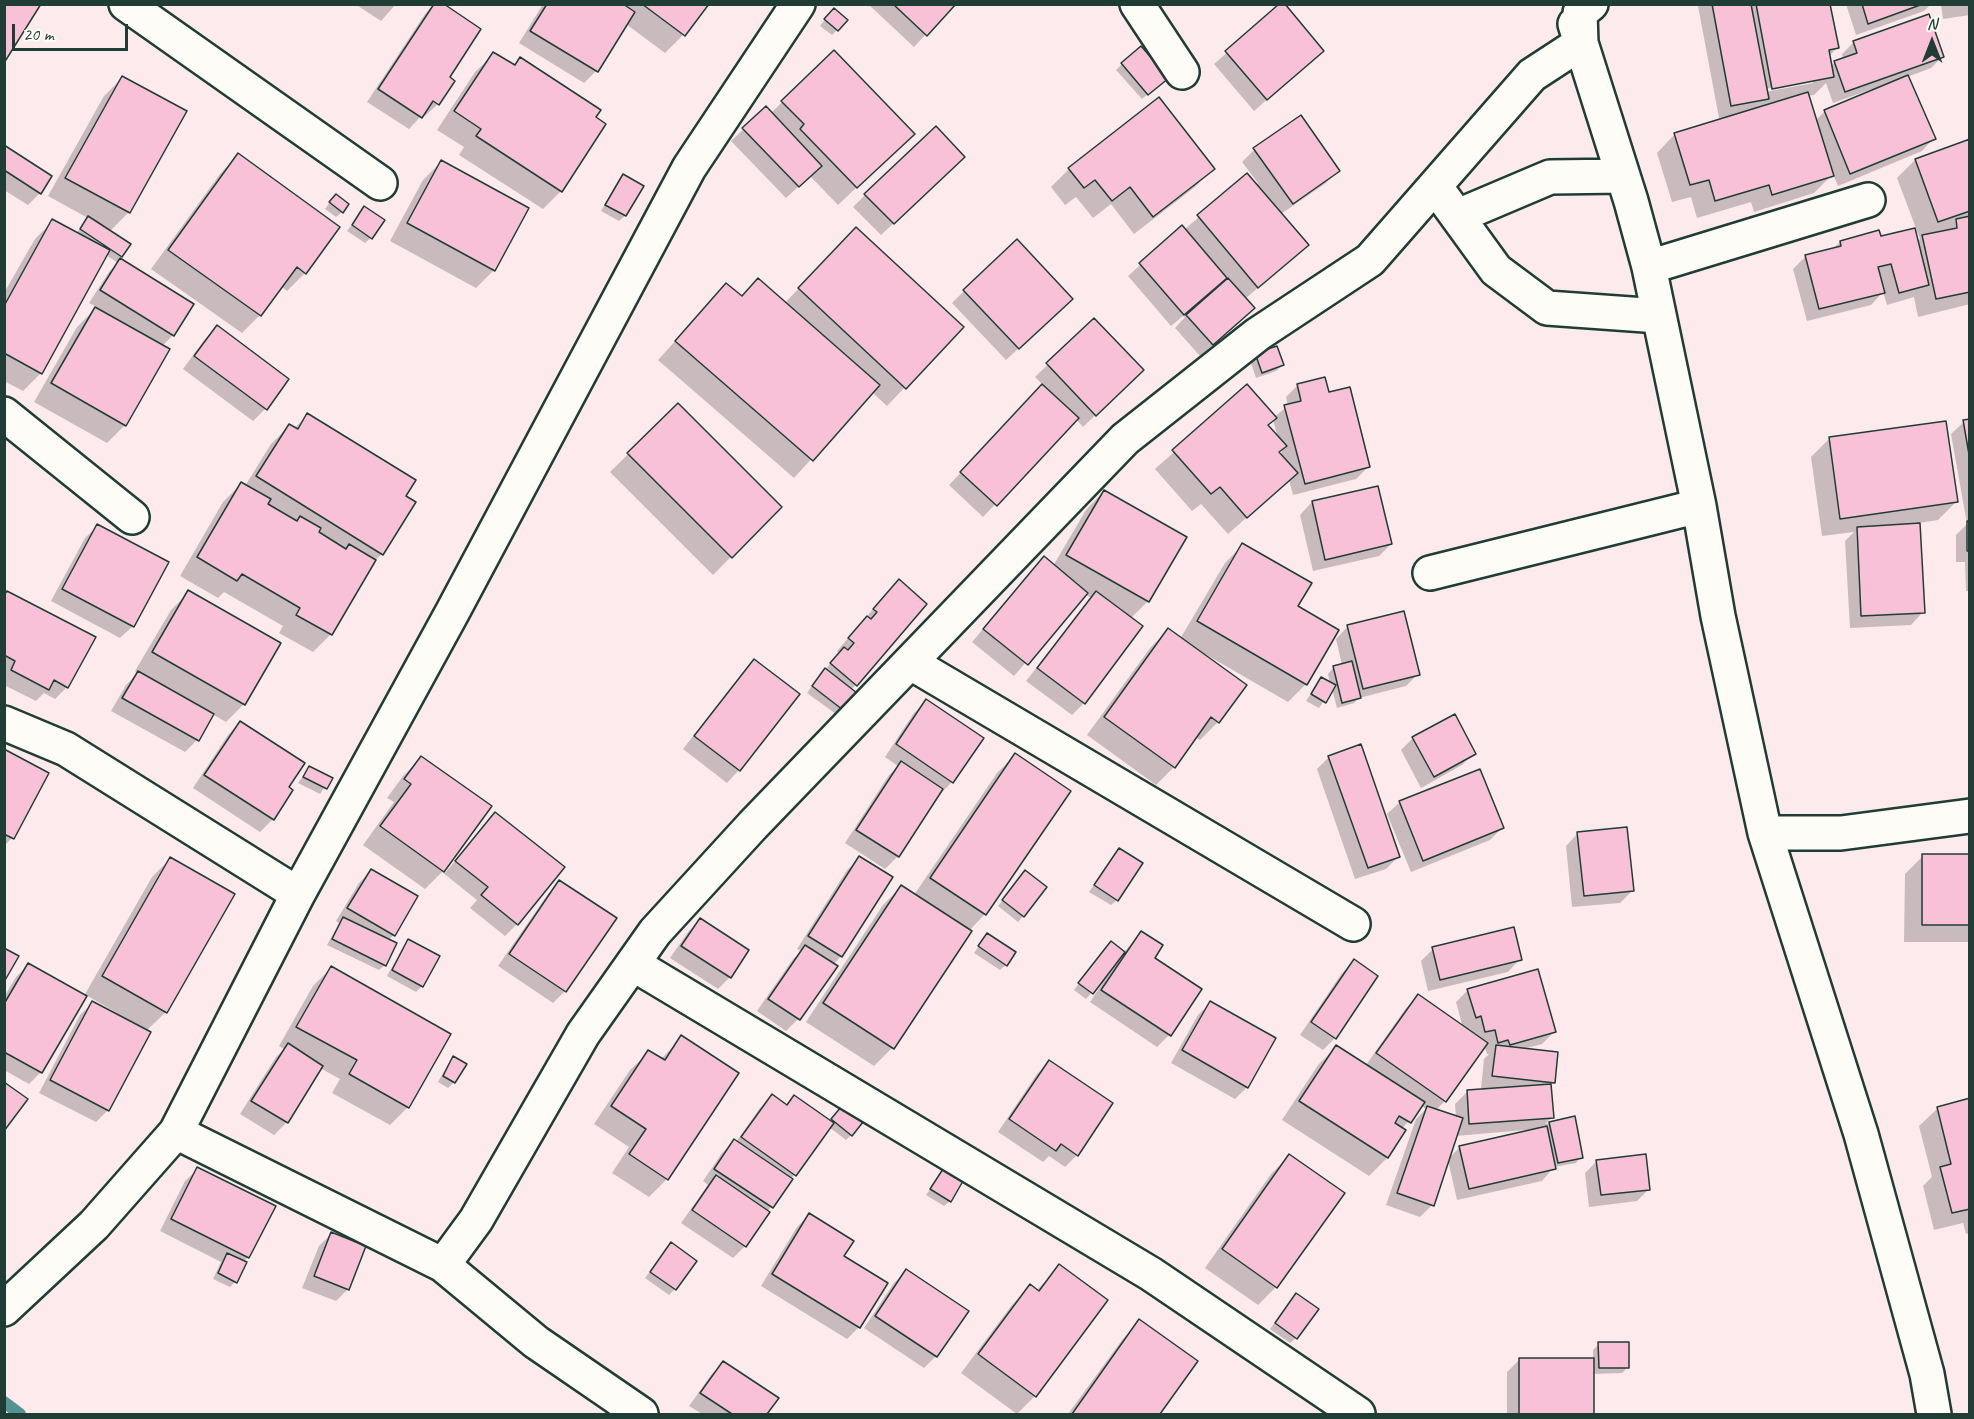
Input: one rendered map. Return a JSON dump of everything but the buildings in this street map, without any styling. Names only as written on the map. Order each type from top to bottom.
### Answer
[{"type":"street","points":[[126,4],[380,183]]},
{"type":"street","points":[[4,1309],[94,1225],[176,1132],[298,894],[458,601],[689,168],[798,4]]},
{"type":"street","points":[[1137,4],[1182,72]]},
{"type":"street","points":[[1570,4],[1649,267],[1699,506],[1718,616],[1765,832],[1861,1134],[1927,1374],[1934,1414]]},
{"type":"street","points":[[1581,43],[1580,13],[1591,4]]},
{"type":"street","points":[[443,1265],[476,1220],[583,1034],[655,933],[753,825],[1125,439],[1258,334],[1370,260],[1532,75],[1581,43]]},
{"type":"street","points":[[1458,216],[1550,177],[1623,176]]},
{"type":"street","points":[[1435,186],[1496,270],[1547,308],[1659,316]]},
{"type":"street","points":[[1649,267],[1868,200]]},
{"type":"street","points":[[4,414],[132,517]]},
{"type":"street","points":[[1430,573],[1699,506]]},
{"type":"street","points":[[911,663],[1353,924]]},
{"type":"street","points":[[4,723],[66,749],[298,894]]},
{"type":"street","points":[[1765,832],[1842,832],[1970,816]]},
{"type":"street","points":[[633,964],[1151,1274],[1358,1414]]},
{"type":"street","points":[[176,1132],[443,1265],[536,1342],[641,1414]]},
{"type":"waterway","points":[[4,1402],[20,1414]]}]
